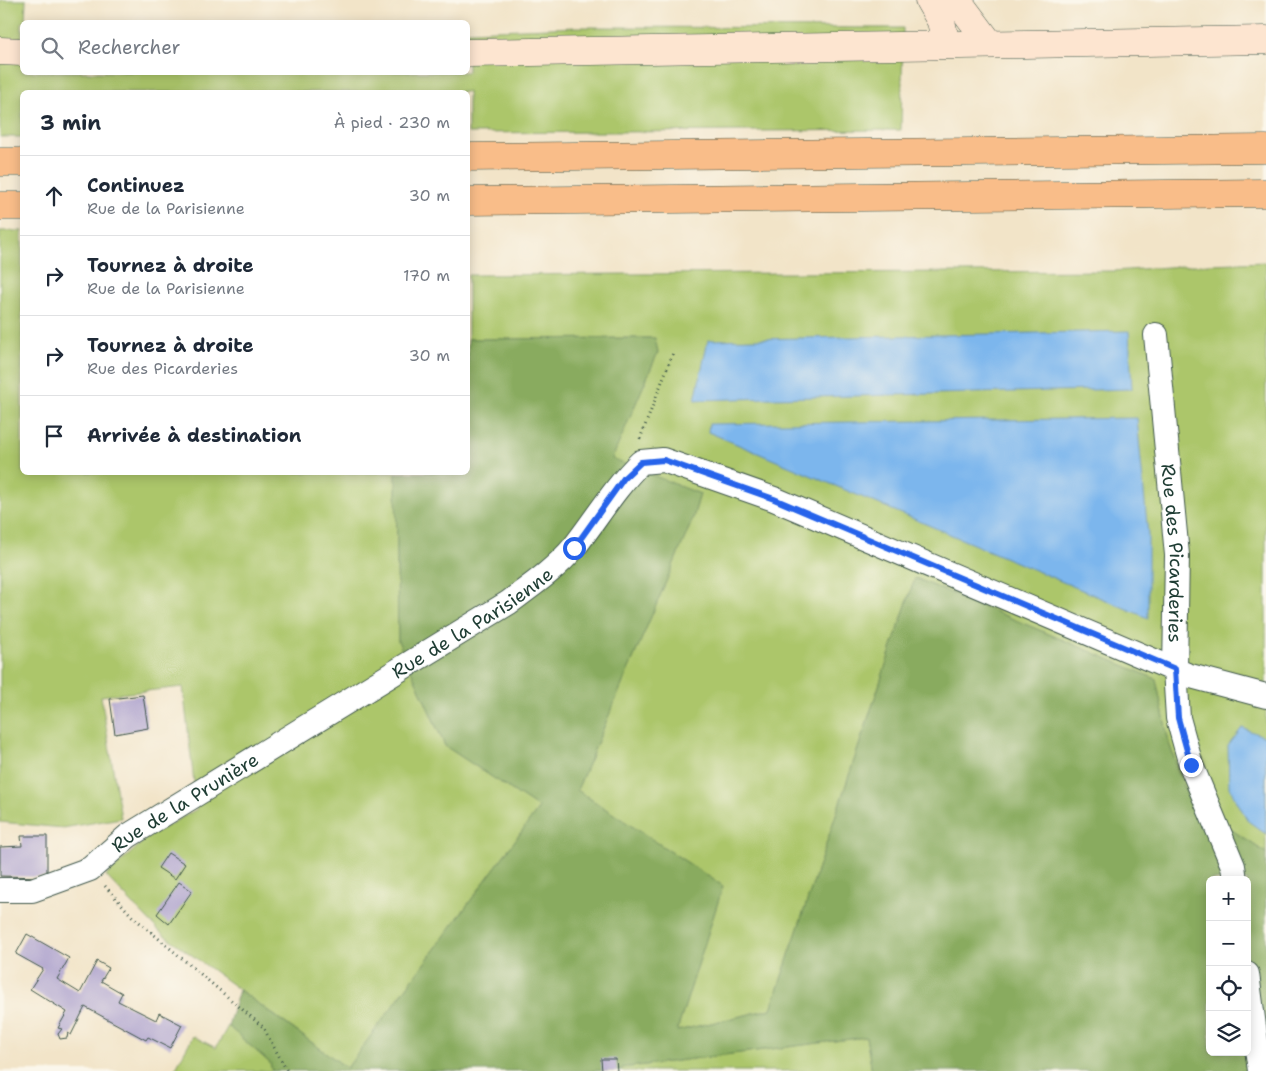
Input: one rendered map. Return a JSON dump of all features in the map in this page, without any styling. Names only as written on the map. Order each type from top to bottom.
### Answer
[{"type":"highway","points":[[470,157],[1266,149]]},
{"type":"highway","points":[[0,162],[20,162]]},
{"type":"highway","points":[[470,201],[1266,192]]},
{"type":"highway","points":[[0,206],[20,206]]},
{"type":"street","points":[[929,0],[941,21],[946,44]]},
{"type":"street","points":[[956,0],[990,44]]},
{"type":"street","points":[[470,52],[1266,40]]},
{"type":"street","points":[[0,52],[20,52]]},
{"type":"street","name":"Rue des Picarderies","points":[[1156,335],[1177,555],[1175,669],[1178,718],[1191,765],[1233,866],[1234,876]]},
{"type":"street","points":[[641,462],[664,460],[774,499],[1187,675],[1266,696]]},
{"type":"street","name":"Rue de la Parisienne","points":[[364,692],[508,603],[544,577],[574,548],[624,478],[641,462]]},
{"type":"street","name":"Rue de la Prunière","points":[[0,890],[32,890],[90,869],[128,836],[364,692]]},
{"type":"street","points":[[1251,1004],[1260,1071]]},
{"type":"path","points":[[641,462],[640,437],[673,353]]},
{"type":"path","points":[[90,869],[132,916],[263,1027],[287,1071]]},
{"type":"green space","points":[[0,0],[26,0],[25,20],[20,20],[20,75],[470,75],[470,31],[577,27],[903,28],[901,130],[470,133],[470,90],[20,90],[20,137],[0,137]]},
{"type":"green space","points":[[0,231],[20,231],[20,475],[396,475],[398,641],[445,746],[539,808],[347,1068],[160,932],[106,876],[148,837],[197,809],[183,687],[101,696],[121,818],[63,828],[0,822]]},
{"type":"green space","points":[[1266,262],[1266,853],[1189,801],[1169,743],[1156,679],[915,578],[771,1009],[677,1031],[723,886],[577,790],[692,521],[700,494],[611,460],[658,352],[654,338],[470,339],[470,275],[1114,271]]},
{"type":"green space","points":[[655,338],[658,352],[612,459],[700,494],[692,521],[577,790],[723,886],[677,1031],[771,1009],[915,578],[1156,679],[1169,743],[1189,801],[1266,853],[1266,1071],[872,1071],[866,1037],[622,1068],[621,1071],[272,1071],[270,1063],[228,1026],[239,990],[347,1068],[539,808],[445,746],[398,641],[396,475],[470,475],[470,339]]},
{"type":"green space","points":[[228,1026],[270,1063],[272,1071],[174,1071],[193,1036],[216,1048]]},
{"type":"green space","points":[[866,1037],[872,1071],[621,1071],[621,1068]]},
{"type":"water","points":[[1129,331],[1132,389],[695,400],[708,340]]},
{"type":"water","points":[[1137,418],[1148,535],[1148,618],[708,432],[709,424]]},
{"type":"water","points":[[1242,728],[1266,737],[1266,834],[1248,821],[1229,787],[1228,746]]},
{"type":"building","points":[[143,695],[148,728],[115,734],[110,699]]},
{"type":"building","points":[[21,836],[47,836],[47,877],[0,876],[0,847],[22,846]]},
{"type":"building","points":[[168,853],[185,864],[175,879],[158,868]]},
{"type":"building","points":[[179,882],[192,891],[169,924],[157,914]]},
{"type":"building","points":[[27,934],[69,958],[57,979],[80,993],[97,961],[109,968],[101,981],[122,993],[118,1001],[156,1020],[159,1013],[182,1025],[170,1048],[148,1037],[146,1040],[85,1007],[71,1035],[68,1033],[67,1038],[60,1039],[58,1034],[62,1029],[58,1028],[67,1012],[30,989],[43,969],[16,954]]},
{"type":"building","points":[[601,1059],[616,1059],[617,1071],[602,1071]]},
{"type":"route","points":[[574,548],[624,478],[641,462],[664,460],[774,499],[1175,669],[1178,718],[1191,765]]}]
